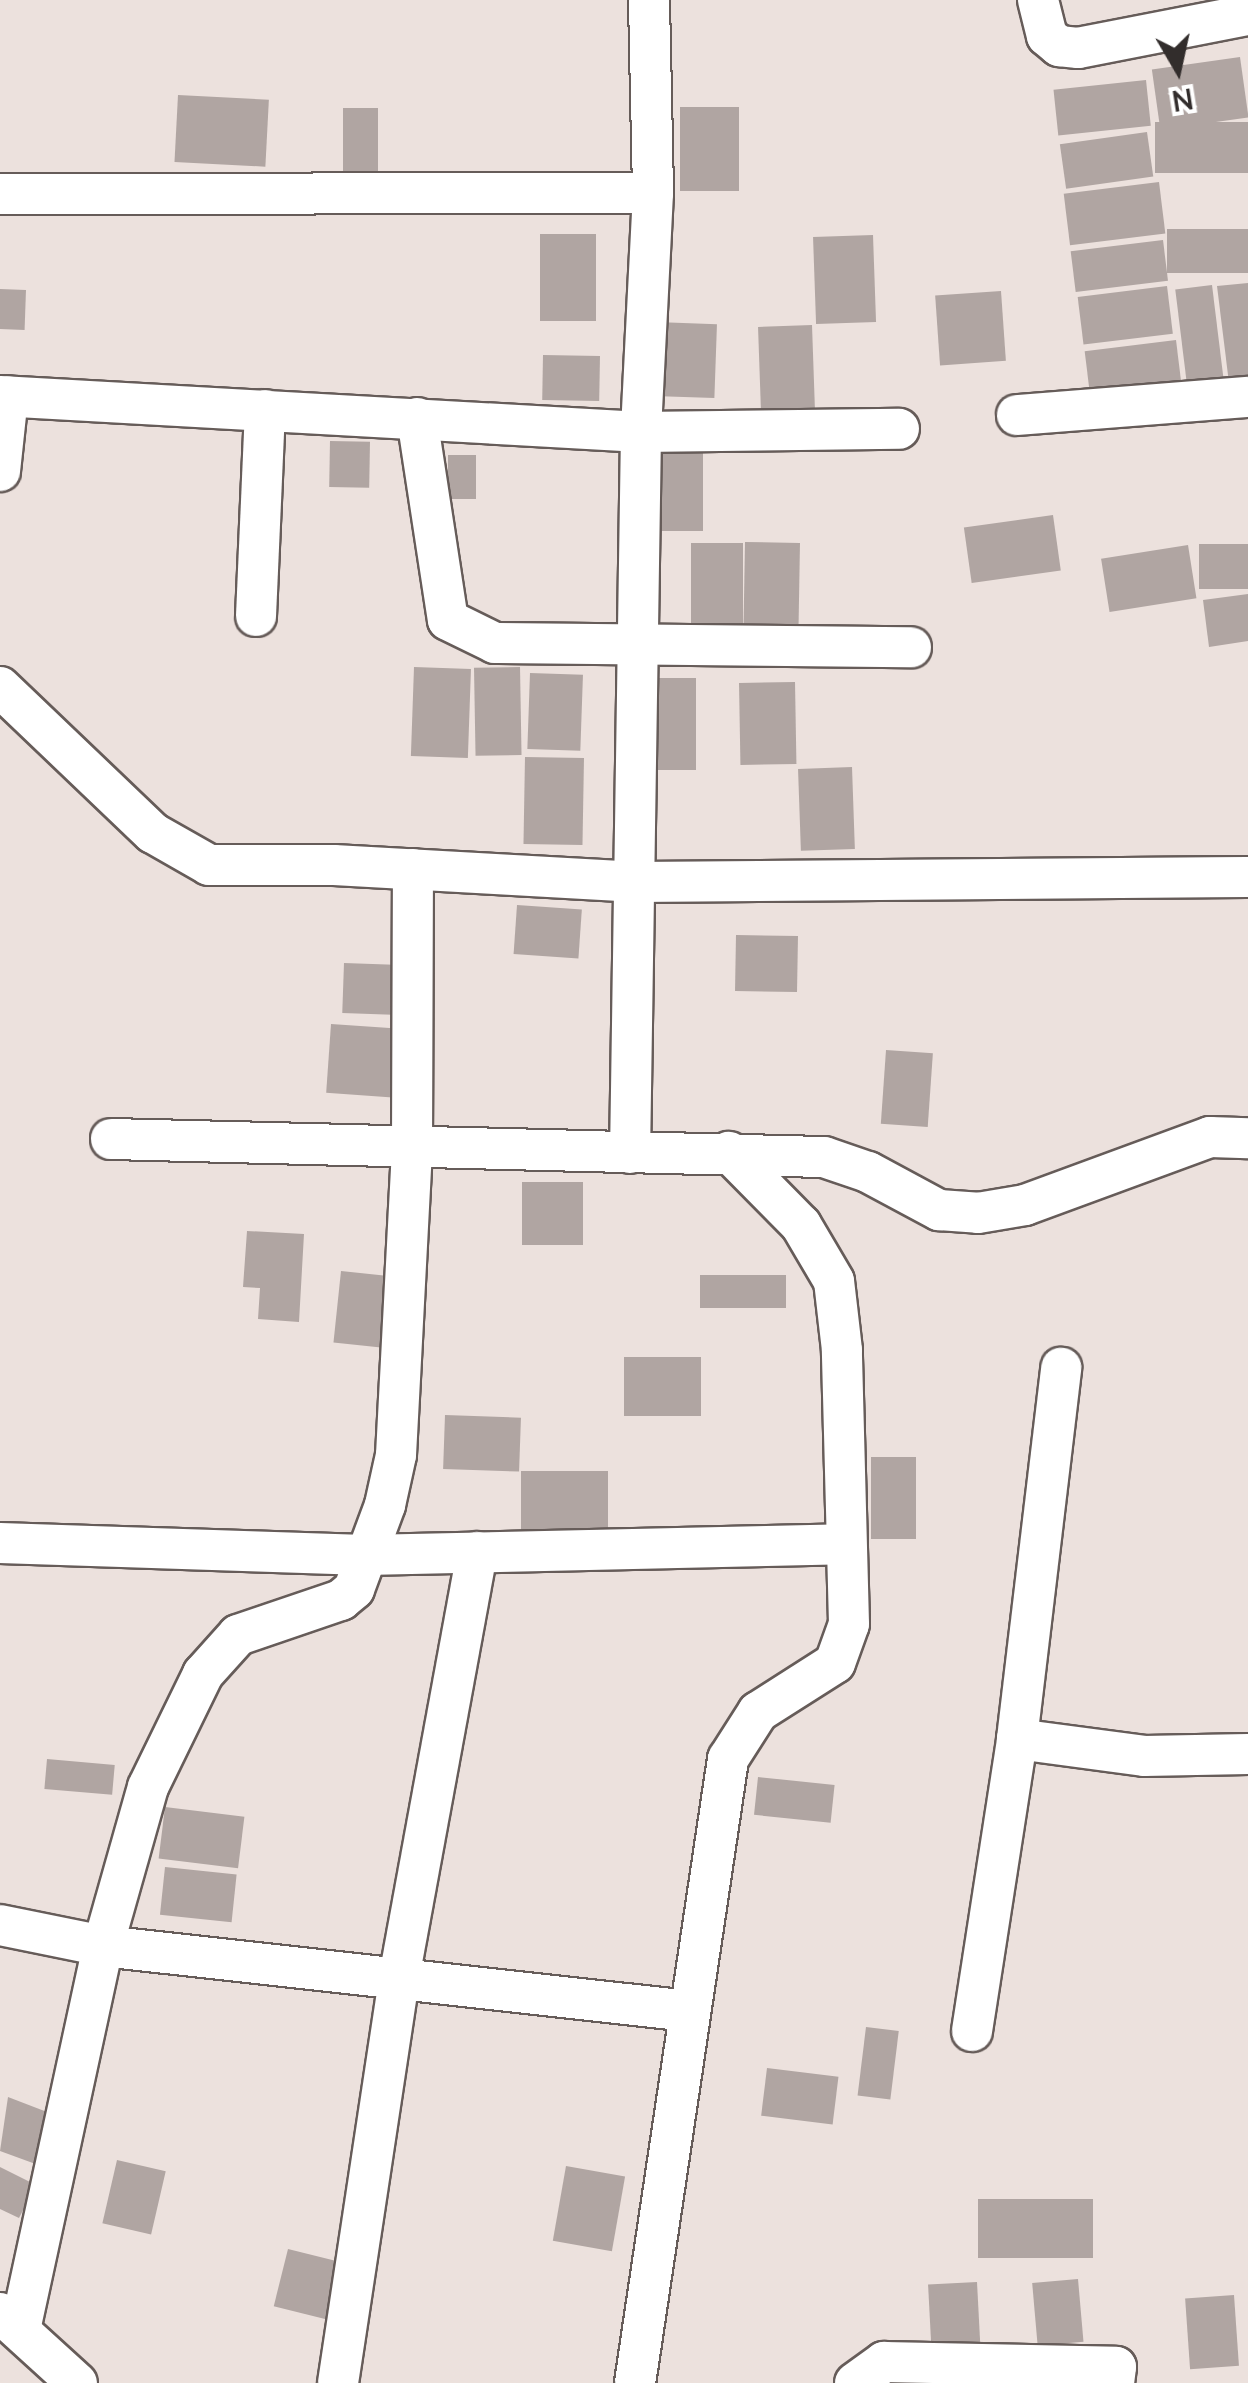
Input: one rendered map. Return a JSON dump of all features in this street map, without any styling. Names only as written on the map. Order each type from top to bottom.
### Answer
[{"type":"street","points":[[630,1153],[640,432],[653,193],[649,0]]},
{"type":"street","points":[[1038,0],[1046,36],[1059,46],[1078,48],[1248,15]]},
{"type":"street","points":[[0,194],[653,193]]},
{"type":"street","points":[[0,471],[4,396],[640,432],[899,429]]},
{"type":"street","points":[[1017,415],[1248,397]]},
{"type":"street","points":[[256,616],[265,410]]},
{"type":"street","points":[[418,418],[448,620],[495,644],[911,647]]},
{"type":"street","points":[[0,687],[184,856],[209,865],[412,869],[634,882],[1248,878]]},
{"type":"street","points":[[77,2383],[10,2321],[103,1946],[148,1787],[203,1674],[238,1635],[342,1600],[354,1588],[396,1455],[412,1146],[412,869]]},
{"type":"street","points":[[111,1139],[824,1157],[868,1172],[939,1210],[978,1213],[1026,1204],[1210,1137],[1248,1138]]},
{"type":"street","points":[[635,2383],[728,1759],[758,1712],[835,1663],[850,1624],[844,1544],[842,1350],[834,1281],[801,1225],[729,1152]]},
{"type":"street","points":[[972,2031],[1017,1740],[1061,1368]]},
{"type":"street","points":[[0,1543],[21,1548],[365,1555],[844,1544]]},
{"type":"street","points":[[338,2383],[399,1978],[476,1552]]},
{"type":"street","points":[[1017,1740],[1144,1756],[1248,1754]]},
{"type":"street","points":[[0,1925],[103,1946],[689,2011]]},
{"type":"street","points":[[855,2383],[884,2362],[1116,2367],[1114,2383]]},
{"type":"building","points":[[1240,57],[1248,117],[1160,130],[1152,69]]},
{"type":"building","points":[[1146,80],[1151,126],[1058,135],[1054,90]]},
{"type":"building","points":[[178,95],[269,100],[265,167],[174,162]]},
{"type":"building","points":[[680,107],[739,107],[739,191],[680,191]]},
{"type":"building","points":[[343,108],[378,108],[378,187],[343,187]]},
{"type":"building","points":[[1155,122],[1248,122],[1248,173],[1155,173]]},
{"type":"building","points":[[1147,132],[1153,177],[1066,189],[1060,144]]},
{"type":"building","points":[[1159,182],[1165,234],[1070,245],[1064,194]]},
{"type":"building","points":[[1167,229],[1248,229],[1248,273],[1167,273]]},
{"type":"building","points":[[540,234],[596,234],[596,321],[540,321]]},
{"type":"building","points":[[873,235],[876,322],[816,324],[813,237]]},
{"type":"building","points":[[1163,240],[1168,281],[1076,292],[1071,251]]},
{"type":"building","points":[[1248,283],[1248,380],[1229,383],[1217,286]]},
{"type":"building","points":[[1212,285],[1224,379],[1187,384],[1175,290]]},
{"type":"building","points":[[1167,286],[1173,334],[1084,345],[1078,297]]},
{"type":"building","points":[[0,289],[26,290],[25,330],[0,329]]},
{"type":"building","points":[[1001,291],[1006,361],[940,365],[935,296]]},
{"type":"building","points":[[656,322],[717,324],[714,398],[653,396]]},
{"type":"building","points":[[812,325],[815,414],[761,416],[758,327]]},
{"type":"building","points":[[1176,340],[1181,381],[1090,392],[1085,351]]},
{"type":"building","points":[[543,355],[600,356],[599,401],[542,400]]},
{"type":"building","points":[[330,441],[370,442],[369,488],[329,487]]},
{"type":"building","points":[[644,449],[703,449],[703,531],[644,531]]},
{"type":"building","points":[[448,455],[476,455],[476,499],[448,499]]},
{"type":"building","points":[[1053,515],[1061,570],[972,583],[964,528]]},
{"type":"building","points":[[745,542],[800,543],[798,635],[743,634]]},
{"type":"building","points":[[691,543],[743,543],[743,628],[691,628]]},
{"type":"building","points":[[1199,544],[1248,544],[1248,589],[1199,589]]},
{"type":"building","points":[[1188,545],[1196,598],[1110,612],[1101,559]]},
{"type":"building","points":[[1248,594],[1248,641],[1209,647],[1203,600]]},
{"type":"building","points":[[414,667],[471,669],[468,758],[411,756]]},
{"type":"building","points":[[520,667],[522,755],[476,756],[474,668]]},
{"type":"building","points":[[530,673],[583,675],[580,751],[527,749]]},
{"type":"building","points":[[642,678],[696,678],[696,770],[642,770]]},
{"type":"building","points":[[795,682],[796,764],[740,765],[739,683]]},
{"type":"building","points":[[525,757],[584,758],[582,845],[523,844]]},
{"type":"building","points":[[852,767],[855,849],[801,851],[798,769]]},
{"type":"building","points":[[517,905],[582,910],[578,958],[514,954]]},
{"type":"building","points":[[736,935],[798,936],[797,992],[735,991]]},
{"type":"building","points":[[344,963],[401,965],[399,1015],[342,1013]]},
{"type":"building","points":[[331,1024],[408,1029],[403,1098],[326,1093]]},
{"type":"building","points":[[886,1050],[933,1053],[928,1127],[881,1124]]},
{"type":"building","points":[[522,1182],[583,1182],[583,1245],[522,1245]]},
{"type":"building","points":[[247,1231],[304,1234],[299,1322],[258,1319],[260,1288],[243,1287]]},
{"type":"building","points":[[341,1271],[403,1277],[395,1349],[333,1343]]},
{"type":"building","points":[[700,1275],[786,1275],[786,1308],[700,1308]]},
{"type":"building","points":[[624,1357],[701,1357],[701,1416],[624,1416]]},
{"type":"building","points":[[445,1415],[521,1418],[519,1472],[443,1469]]},
{"type":"building","points":[[871,1457],[916,1457],[916,1539],[871,1539]]},
{"type":"building","points":[[521,1471],[608,1471],[608,1531],[521,1531]]},
{"type":"building","points":[[47,1759],[115,1765],[112,1795],[44,1789]]},
{"type":"building","points":[[758,1777],[835,1785],[831,1823],[754,1815]]},
{"type":"building","points":[[165,1807],[244,1817],[238,1868],[159,1859]]},
{"type":"building","points":[[165,1867],[237,1875],[232,1922],[160,1915]]},
{"type":"building","points":[[866,2027],[899,2031],[890,2100],[858,2095]]},
{"type":"building","points":[[767,2068],[838,2077],[833,2124],[761,2116]]},
{"type":"building","points":[[8,2097],[60,2117],[41,2166],[0,2151]]},
{"type":"building","points":[[117,2160],[166,2171],[151,2235],[102,2223]]},
{"type":"building","points":[[566,2166],[625,2176],[612,2251],[553,2241]]},
{"type":"building","points":[[0,2167],[36,2185],[19,2218],[0,2209]]},
{"type":"building","points":[[978,2199],[1093,2199],[1093,2258],[978,2258]]},
{"type":"building","points":[[288,2249],[343,2263],[329,2320],[274,2306]]},
{"type":"building","points":[[1078,2279],[1083,2342],[1038,2346],[1032,2283]]},
{"type":"building","points":[[977,2282],[980,2344],[931,2346],[928,2285]]},
{"type":"building","points":[[1234,2295],[1239,2366],[1190,2369],[1185,2298]]}]
